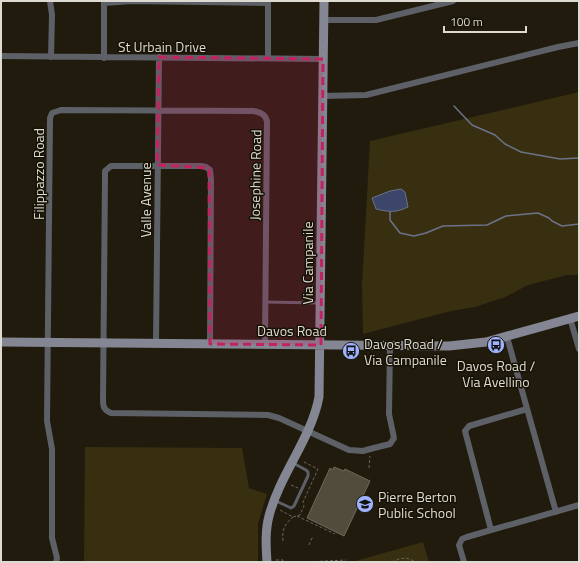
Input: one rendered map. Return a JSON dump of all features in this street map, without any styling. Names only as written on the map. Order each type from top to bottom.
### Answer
[{"type":"street","points":[[50,1],[52,20],[51,57]]},
{"type":"street","points":[[104,58],[104,2],[132,1],[268,2],[268,58]]},
{"type":"street","name":"Via Campanile","points":[[272,561],[266,536],[267,523],[274,501],[316,410],[319,397],[321,345],[324,1]]},
{"type":"street","points":[[324,20],[376,20],[453,1]]},
{"type":"street","points":[[323,96],[366,96],[579,43]]},
{"type":"street","name":"St Urbain Drive","points":[[1,56],[323,59]]},
{"type":"street","name":"Valle Avenue","points":[[156,343],[159,57]]},
{"type":"street","name":"Filippazzo Road","points":[[48,342],[50,118],[56,111],[61,110],[158,110]]},
{"type":"street","name":"Josephine Road","points":[[158,110],[253,111],[260,112],[266,118],[265,344]]},
{"type":"street","points":[[210,344],[210,170],[201,166],[111,166],[105,171],[102,400],[103,408],[107,411],[112,413],[262,414],[279,418],[344,448],[354,450],[370,449],[392,442],[394,436],[389,414],[390,345]]},
{"type":"street","points":[[575,317],[579,349]]},
{"type":"street","name":"Davos Road","points":[[1,342],[470,345],[486,342],[575,317]]},
{"type":"street","points":[[507,336],[556,512]]},
{"type":"street","points":[[48,342],[47,420],[52,449],[51,529],[53,546],[57,558],[56,562]]},
{"type":"street","points":[[491,530],[465,431],[469,426],[527,409]]},
{"type":"street","points":[[464,562],[459,545],[462,539],[466,537],[579,505]]},
{"type":"lane","points":[[266,302],[321,303]]},
{"type":"lane","points":[[274,501],[291,508],[294,506],[308,476],[308,472],[292,463]]},
{"type":"path","points":[[369,468],[370,456]]},
{"type":"path","points":[[302,461],[318,469],[314,478]]},
{"type":"path","points":[[291,485],[299,489]]},
{"type":"path","points":[[296,516],[335,534]]},
{"type":"path","points":[[283,541],[282,532],[284,527],[293,517]]},
{"type":"path","points":[[309,545],[313,536]]},
{"type":"path","points":[[392,562],[404,558],[408,558],[415,562]]},
{"type":"path","points":[[272,561],[283,560],[283,562]]},
{"type":"path","points":[[305,562],[346,560]]},
{"type":"highlighted area","points":[[159,57],[323,59],[321,345],[210,344],[209,168],[157,165]]},
{"type":"shaded area","points":[[579,92],[579,275],[567,275],[528,285],[505,297],[475,307],[451,311],[363,334],[362,285],[370,141]]},
{"type":"shaded area","points":[[85,447],[242,448],[249,488],[267,494],[258,524],[258,562],[84,562]]},
{"type":"shaded area","points":[[423,542],[429,562],[352,562]]},
{"type":"water","points":[[401,189],[405,192],[408,207],[392,211],[376,209],[372,198],[390,191]]},
{"type":"building","points":[[334,467],[344,471],[345,469],[370,481],[344,536],[307,518],[330,468],[333,470]]},
{"type":"waterway","points":[[454,106],[472,125],[495,135],[505,144],[521,152],[560,159],[579,158]]},
{"type":"waterway","points":[[390,212],[390,220],[400,233],[414,236],[443,226],[487,225],[506,216],[538,213],[562,226],[579,224]]},
{"type":"place","name":"Davos Road / Via Avellino","points":[[496,345]]},
{"type":"place","name":"Davos Road / Via Campanile","points":[[351,351]]},
{"type":"place","name":"Pierre Berton Public School","points":[[365,504]]}]
